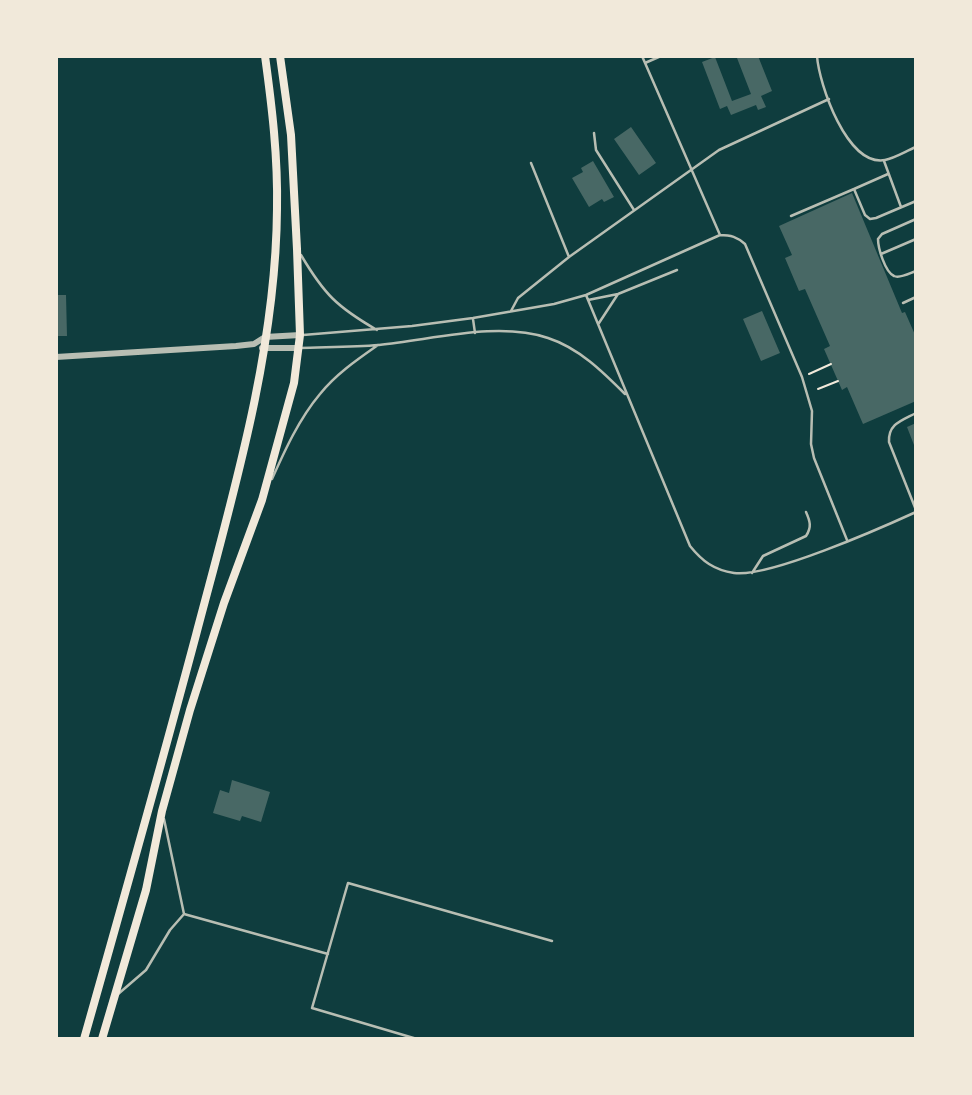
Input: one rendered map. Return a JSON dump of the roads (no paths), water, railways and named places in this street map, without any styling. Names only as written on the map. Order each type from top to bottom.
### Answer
[{"type":"main road","points":[[84,1039],[228,515],[263,349],[274,268],[277,211],[276,139],[265,56]]},
{"type":"main road","points":[[102,1039],[146,890],[163,811],[190,710],[223,603],[262,500],[287,415],[300,335],[291,135],[280,56]]},
{"type":"street","points":[[56,356],[254,344],[265,337],[300,335]]},
{"type":"street","points":[[254,344],[263,349],[299,348]]},
{"type":"lane","points":[[642,56],[720,235]]},
{"type":"lane","points":[[645,63],[662,56]]},
{"type":"lane","points":[[817,56],[818,69],[829,99],[846,138],[854,147],[884,161],[916,147]]},
{"type":"lane","points":[[511,312],[518,298],[569,257],[732,142],[829,99]]},
{"type":"lane","points":[[594,133],[596,150],[634,210]]},
{"type":"lane","points":[[884,161],[901,207]]},
{"type":"lane","points":[[531,163],[569,257]]},
{"type":"lane","points":[[791,216],[888,174]]},
{"type":"lane","points":[[854,189],[865,215],[870,219],[916,201]]},
{"type":"lane","points":[[916,219],[882,234],[877,239],[890,274],[895,277],[916,271]]},
{"type":"lane","points":[[300,335],[377,330],[554,304],[586,295],[720,235],[738,238],[745,244],[802,377],[813,411],[811,444],[814,458],[846,540]]},
{"type":"lane","points":[[881,254],[916,239]]},
{"type":"lane","points":[[297,248],[319,284],[334,301],[351,315],[377,330]]},
{"type":"lane","points":[[589,300],[618,294],[677,270]]},
{"type":"lane","points":[[599,323],[618,294]]},
{"type":"lane","points":[[586,295],[690,546],[702,561],[717,569],[752,573],[772,568],[916,511],[889,442],[888,432],[894,424],[916,413]]},
{"type":"lane","points":[[903,303],[916,297]]},
{"type":"lane","points":[[473,318],[475,333]]},
{"type":"lane","points":[[299,348],[379,345],[475,333],[524,332],[550,338],[587,359],[627,397]]},
{"type":"lane","points":[[262,500],[292,435],[319,394],[346,367],[379,345]]},
{"type":"lane","points":[[752,573],[763,556],[806,536],[810,531],[806,512]]},
{"type":"lane","points":[[163,811],[184,914]]},
{"type":"lane","points":[[417,1039],[312,1008],[348,883],[552,941]]},
{"type":"lane","points":[[184,914],[328,954]]},
{"type":"lane","points":[[115,998],[146,970],[170,930],[184,914]]}]
